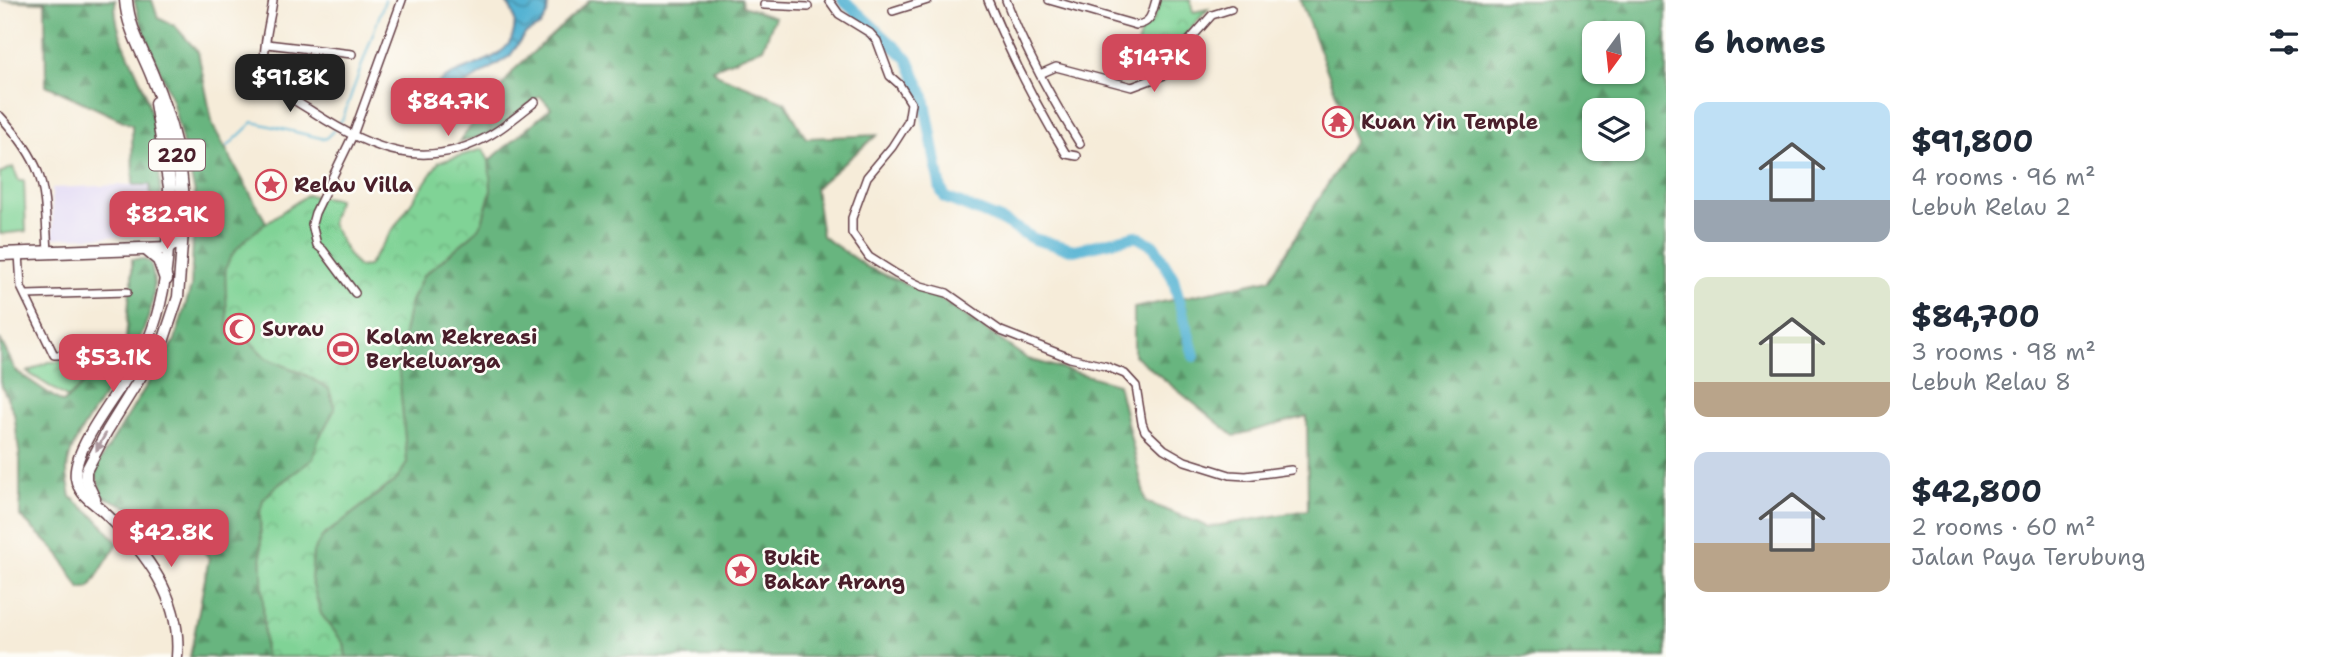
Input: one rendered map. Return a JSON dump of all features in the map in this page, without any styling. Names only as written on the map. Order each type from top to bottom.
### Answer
[{"type":"main road","name":"220","points":[[100,508],[89,491],[86,471],[107,431],[164,339],[178,297],[183,232],[182,186],[171,131],[155,82],[130,26],[126,0]]},
{"type":"main road","name":"220","points":[[155,82],[157,112],[170,187],[166,279],[143,352],[80,452],[76,477],[86,497],[131,539],[165,588],[177,624],[177,657]]},
{"type":"main road","points":[[145,249],[157,240],[170,219]]},
{"type":"main road","points":[[0,254],[168,248],[183,232]]},
{"type":"main road","points":[[168,248],[178,256],[181,271]]},
{"type":"main road","points":[[145,249],[159,260],[166,279]]},
{"type":"street","points":[[273,0],[265,63],[272,80],[281,92],[335,126],[383,149],[409,155],[456,150],[495,133],[535,102]]},
{"type":"street","points":[[355,293],[317,245],[313,224],[323,194],[353,135],[401,0]]},
{"type":"street","points":[[829,0],[839,13],[870,33],[877,41],[890,76],[904,90],[911,103],[908,122],[892,147],[867,177],[852,218],[852,233],[869,257],[921,286],[947,293],[1001,331],[1070,358],[1125,374],[1136,386],[1145,431],[1164,449],[1185,461],[1230,475],[1291,470]]},
{"type":"street","points":[[893,11],[928,0]]},
{"type":"street","points":[[988,0],[1015,64],[1038,108],[1066,154],[1077,156]]},
{"type":"street","points":[[1007,0],[1017,28],[1040,74],[1080,144]]},
{"type":"street","points":[[1049,0],[1136,25],[1142,25],[1150,19],[1156,0]]},
{"type":"street","points":[[764,5],[778,3],[808,7]]},
{"type":"street","points":[[1040,74],[1056,67],[1132,87],[1167,74],[1188,42],[1212,15],[1231,9]]},
{"type":"street","points":[[267,44],[352,54]]},
{"type":"street","points":[[0,116],[22,141],[36,163],[43,187],[48,252]]},
{"type":"street","points":[[19,253],[20,280],[54,355],[112,354]]},
{"type":"street","points":[[26,295],[127,292]]},
{"type":"shaded area","points":[[150,184],[151,218],[139,236],[53,238],[52,188]]},
{"type":"green space","points":[[0,0],[115,0],[118,28],[144,89],[151,115],[158,159],[162,216],[151,218],[150,185],[133,185],[132,125],[46,85],[45,2]]},
{"type":"green space","points":[[134,0],[152,0],[158,18],[175,26],[198,52],[213,126],[266,222],[234,253],[228,301],[228,334],[247,338],[266,358],[302,373],[329,389],[335,409],[318,440],[313,459],[273,489],[260,513],[265,657],[190,657],[209,558],[188,531],[102,496],[96,475],[98,464],[175,340],[191,287],[195,193],[172,100]]},
{"type":"green space","points":[[590,0],[741,0],[742,6],[775,17],[763,48],[712,69],[718,75],[785,102],[806,138],[877,135],[815,188],[822,236],[867,267],[942,300],[1028,359],[1118,384],[1146,502],[1209,527],[1308,510],[1307,416],[1234,436],[1134,355],[1134,308],[1270,279],[1354,141],[1300,0],[1666,0],[1666,657],[346,657],[344,644],[321,614],[311,579],[313,552],[322,537],[397,479],[407,463],[398,363],[410,303],[423,276],[473,234],[482,222],[491,191],[489,161],[551,108],[540,96],[488,135],[459,142],[515,69]]},
{"type":"green space","points":[[1160,0],[1190,0],[1193,12],[1208,9],[1184,36],[1164,70],[1131,81],[1136,60],[1134,55],[1142,29],[1153,21]]},
{"type":"green space","points":[[483,149],[489,161],[491,190],[482,222],[473,234],[423,276],[410,303],[398,363],[407,463],[397,479],[322,537],[313,552],[311,579],[321,614],[344,644],[346,657],[265,657],[260,513],[263,500],[273,489],[313,459],[318,440],[335,409],[329,389],[302,373],[266,358],[247,338],[228,334],[226,268],[231,257],[249,237],[307,195],[338,199],[331,223],[358,267],[368,266],[439,162]]},
{"type":"green space","points":[[13,167],[19,181],[24,181],[26,231],[0,234],[0,173]]},
{"type":"green space","points":[[132,259],[150,262],[154,282],[146,323],[137,344],[79,436],[68,464],[71,497],[98,520],[118,543],[90,587],[80,589],[59,554],[20,516],[20,459],[14,413],[0,382],[0,339],[16,371],[63,403],[95,373],[109,365],[126,339]]},
{"type":"green space","points":[[80,361],[95,373],[68,398],[27,372],[48,362]]},
{"type":"water","points":[[504,0],[546,0],[547,15],[540,26],[525,34],[510,56],[448,95],[432,94],[437,84],[447,77],[500,53],[509,43],[514,30],[514,17]]},
{"type":"waterway","points":[[338,125],[343,118],[385,0]]},
{"type":"waterway","points":[[843,0],[908,59],[924,97],[941,190],[946,198],[1003,221],[1034,239],[1074,250],[1136,236],[1154,246],[1173,278],[1194,356]]},
{"type":"waterway","points":[[227,147],[253,122],[325,139],[335,129]]},
{"type":"place","name":"Kuan Yin Temple","points":[[1338,122]]},
{"type":"place","name":"Relau Villa","points":[[271,185]]},
{"type":"place","name":"Surau","points":[[239,329]]},
{"type":"place","name":"Kolam Rekreasi Berkeluarga","points":[[343,349]]},
{"type":"place","name":"Bukit Bakar Arang","points":[[741,570]]}]
